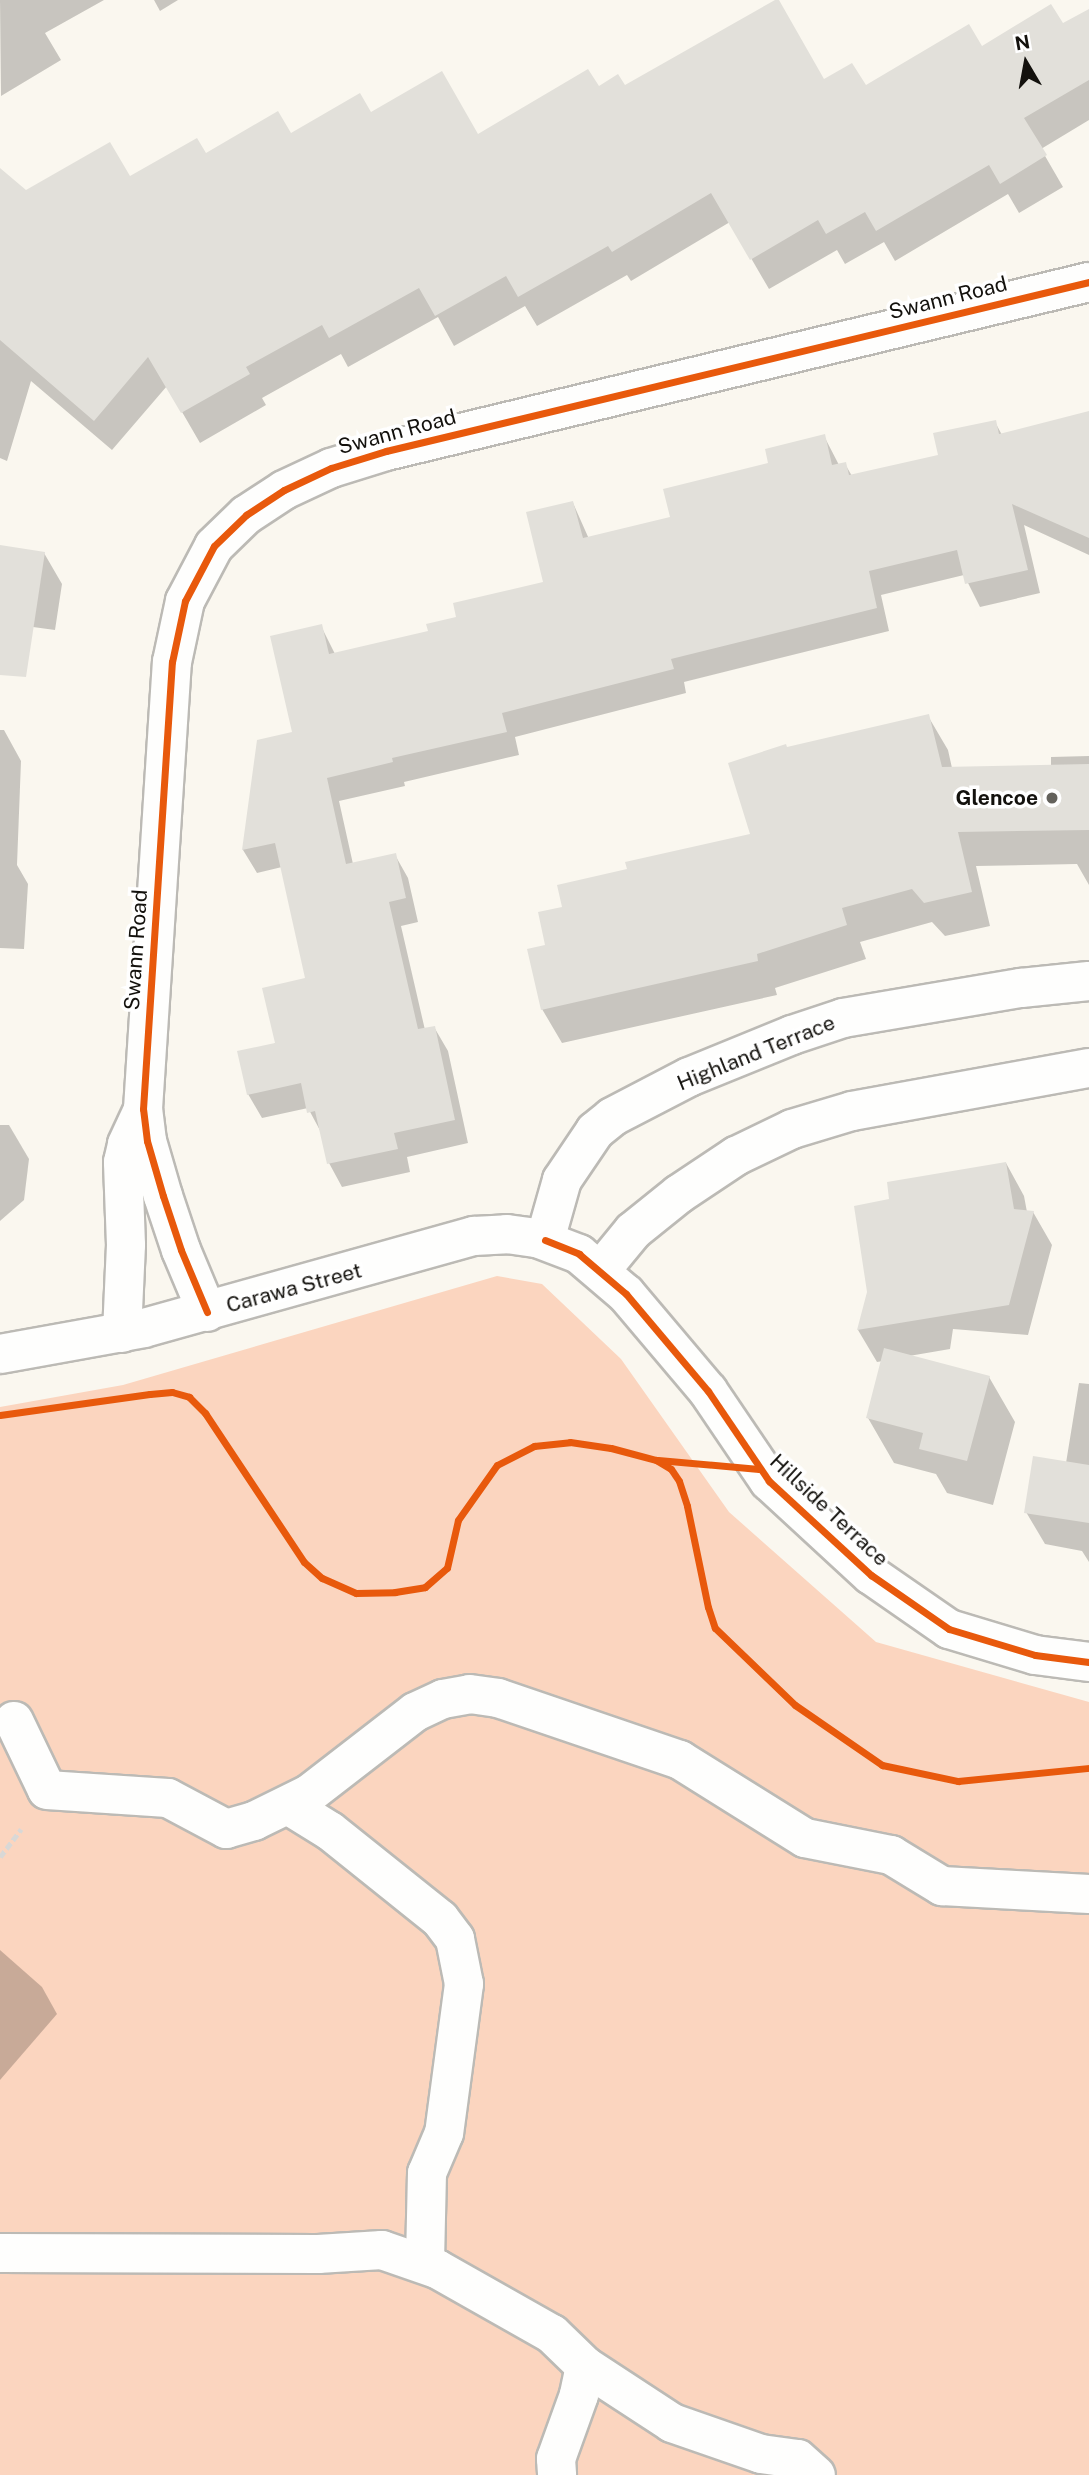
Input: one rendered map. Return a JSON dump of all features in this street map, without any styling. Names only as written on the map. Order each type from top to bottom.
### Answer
[{"type":"street","name":"Swann Road","points":[[207,1312],[166,1206],[148,1141],[143,1109],[172,662],[180,619],[192,584],[214,546],[230,529],[284,490],[331,468],[386,451],[1089,282]]},
{"type":"street","name":"Highland Terrace","points":[[545,1240],[562,1180],[581,1147],[595,1131],[612,1116],[689,1077],[836,1020],[944,999],[1089,981]]},
{"type":"street","points":[[601,1270],[633,1231],[673,1199],[736,1156],[792,1129],[890,1103],[1089,1068]]},
{"type":"street","name":"Swann Road","points":[[122,1333],[126,1245],[123,1162],[127,1144],[143,1109]]},
{"type":"street","name":"Carawa Street","points":[[0,1354],[122,1333],[207,1312],[474,1236],[507,1234],[545,1240]]},
{"type":"street","name":"Hillside Terrace","points":[[545,1240],[579,1254],[601,1270],[641,1309],[708,1391],[769,1481],[871,1575],[949,1629],[1035,1655],[1089,1662]]},
{"type":"street","points":[[14,1721],[47,1790],[168,1798],[226,1829],[254,1821],[309,1794],[415,1712],[443,1699],[470,1694],[498,1698],[681,1760],[805,1838],[891,1855],[942,1886],[1089,1894]]},
{"type":"street","points":[[288,1805],[330,1831],[440,1919],[454,1939],[461,1960],[464,1984],[444,2133],[427,2173],[425,2264]]},
{"type":"street","points":[[0,2253],[318,2253],[382,2250],[425,2264],[552,2334],[585,2367],[673,2423],[761,2454],[798,2459],[816,2475]]},
{"type":"street","points":[[557,2475],[556,2459],[579,2395],[585,2367]]},
{"type":"shaded area","points":[[497,1276],[542,1284],[621,1359],[729,1512],[876,1642],[1089,1702],[1089,2475],[0,2475],[0,1407],[123,1385]]},
{"type":"building","points":[[779,0],[824,79],[852,63],[866,85],[969,24],[982,46],[1051,4],[1063,23],[1089,9],[1089,80],[1024,118],[1047,155],[1000,184],[989,165],[876,231],[865,212],[826,234],[818,220],[750,260],[711,193],[612,252],[608,246],[518,297],[506,276],[435,316],[419,288],[329,338],[322,325],[246,367],[250,374],[181,413],[148,357],[94,421],[0,340],[0,168],[26,190],[110,142],[130,176],[197,138],[206,153],[278,111],[291,133],[360,93],[371,112],[442,71],[478,134],[588,69],[599,86],[618,74],[625,85]]},
{"type":"building","points":[[1089,411],[1089,538],[1012,504],[1028,570],[965,584],[957,550],[869,571],[877,608],[671,659],[674,669],[502,713],[507,732],[392,758],[393,762],[327,778],[346,864],[396,853],[406,898],[389,902],[418,1029],[435,1026],[455,1120],[394,1133],[398,1149],[327,1164],[315,1111],[307,1113],[301,1083],[247,1095],[237,1051],[275,1043],[262,988],[305,978],[275,843],[242,850],[257,740],[292,732],[270,636],[322,624],[329,654],[428,631],[426,624],[456,617],[453,603],[543,582],[526,512],[573,501],[583,538],[670,517],[663,489],[768,463],[765,449],[825,434],[832,465],[846,462],[849,475],[938,455],[933,433],[996,420],[999,434]]},
{"type":"building","points":[[0,545],[45,552],[26,677],[0,675]]},
{"type":"building","points":[[929,714],[942,767],[1089,764],[1089,830],[958,832],[972,892],[924,903],[912,889],[842,908],[847,925],[757,954],[758,961],[541,1010],[527,949],[545,945],[538,912],[562,907],[557,885],[627,869],[625,862],[750,834],[728,763],[786,744],[787,747]]},
{"type":"building","points":[[1006,1162],[1014,1209],[1034,1211],[1009,1305],[857,1330],[867,1292],[854,1206],[889,1199],[887,1182]]},
{"type":"building","points":[[884,1348],[990,1376],[967,1461],[919,1449],[923,1433],[866,1418]]},
{"type":"building","points":[[1033,1456],[1089,1465],[1089,1523],[1024,1513]]},
{"type":"cycle path","points":[[207,1312],[181,1250],[163,1196],[147,1141],[143,1109],[172,662],[185,601],[214,546],[246,515],[284,490],[331,468],[386,451],[1089,282]]},
{"type":"cycle path","points":[[545,1240],[579,1254],[626,1294],[708,1391],[769,1481],[871,1575],[949,1629],[1035,1655],[1089,1662]]},
{"type":"cycle path","points":[[0,1415],[150,1394],[172,1392],[189,1397],[205,1413],[304,1562],[322,1578],[356,1593],[395,1592],[425,1587],[447,1568],[458,1520],[497,1465],[534,1446],[570,1442],[611,1448],[656,1460],[671,1469],[679,1481],[715,1628],[795,1705],[882,1765],[958,1781],[1089,1768]]},
{"type":"cycle path","points":[[658,1460],[759,1469]]},
{"type":"place","name":"Glencoe","points":[[1052,798]]}]
